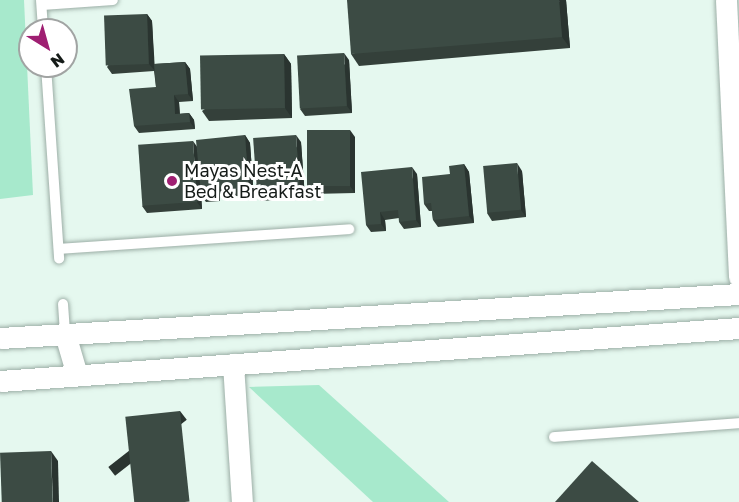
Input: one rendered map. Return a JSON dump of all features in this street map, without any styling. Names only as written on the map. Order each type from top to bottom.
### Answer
[{"type":"street","points":[[726,0],[739,277]]},
{"type":"street","points":[[0,338],[739,294]]},
{"type":"street","points":[[0,381],[739,328]]},
{"type":"street","points":[[65,333],[77,375]]},
{"type":"street","points":[[233,364],[242,502]]},
{"type":"lane","points":[[42,18],[41,2],[112,0]]},
{"type":"lane","points":[[47,78],[59,254],[349,229]]},
{"type":"lane","points":[[63,304],[65,333]]},
{"type":"lane","points":[[554,437],[739,423]]},
{"type":"green space","points":[[0,0],[24,0],[25,18],[18,18],[18,78],[28,78],[33,195],[0,199]]},
{"type":"green space","points":[[319,385],[449,502],[373,502],[249,387]]},
{"type":"building","points":[[347,0],[559,0],[562,37],[351,54]]},
{"type":"building","points":[[147,14],[149,64],[106,65],[104,16]]},
{"type":"building","points":[[344,53],[347,106],[300,108],[297,55]]},
{"type":"building","points":[[284,54],[285,108],[201,109],[200,55]]},
{"type":"building","points":[[185,62],[188,94],[174,95],[175,114],[189,113],[190,122],[134,126],[129,89],[156,87],[154,64]]},
{"type":"building","points":[[307,130],[350,130],[350,186],[307,186]]},
{"type":"building","points":[[245,135],[249,191],[215,186],[215,194],[201,195],[196,140]]},
{"type":"building","points":[[296,135],[300,191],[257,194],[253,138]]},
{"type":"building","name":"Mayas Nest-A Bed & Breakfast","points":[[193,141],[197,202],[142,206],[138,145]]},
{"type":"building","points":[[517,163],[521,210],[487,213],[483,166]]},
{"type":"building","points":[[464,164],[469,216],[433,220],[431,203],[424,204],[422,177],[450,174],[449,166]]},
{"type":"building","points":[[412,167],[416,220],[399,222],[398,210],[380,212],[381,224],[366,225],[361,172]]},
{"type":"building","points":[[180,411],[190,502],[134,502],[125,417]]},
{"type":"building","points":[[51,451],[53,502],[2,502],[0,453]]},
{"type":"building","points":[[592,461],[639,502],[555,502]]},
{"type":"place","name":"Mayas Nest-A Bed & Breakfast","points":[[172,181]]}]
